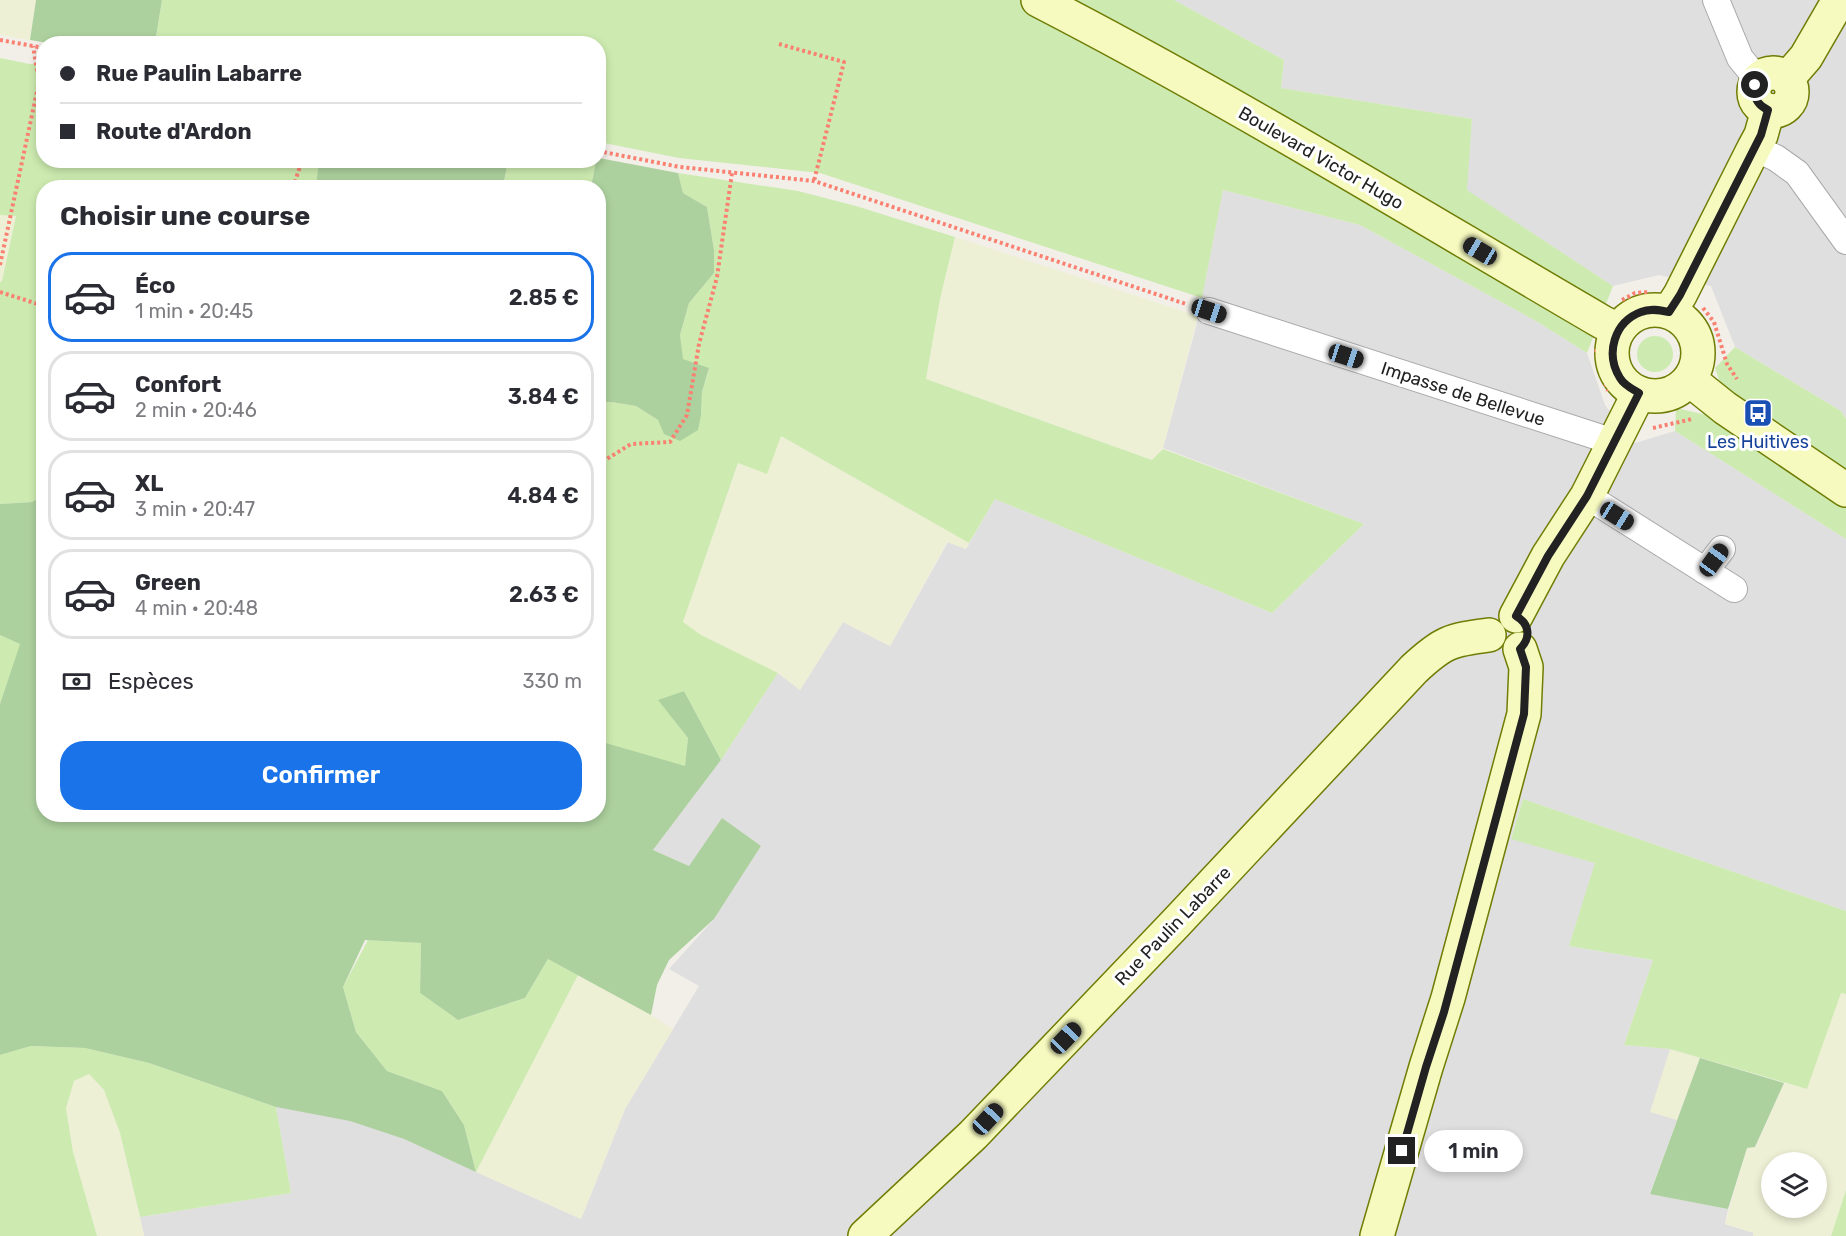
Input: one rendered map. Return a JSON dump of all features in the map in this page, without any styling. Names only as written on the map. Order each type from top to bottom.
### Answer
[{"type":"street","name":"Boulevard Victor Hugo","points":[[1038,0],[1108,36],[1289,138],[1610,326]]},
{"type":"street","points":[[1716,0],[1740,58],[1771,89]]},
{"type":"street","points":[[1675,303],[1682,318],[1693,331],[1698,345],[1697,364],[1689,380],[1672,393],[1654,396],[1639,393],[1620,379],[1612,360],[1610,326],[1641,312],[1675,303],[1761,135],[1771,89],[1806,57],[1839,0]]},
{"type":"street","points":[[1754,148],[1776,158],[1797,172],[1846,241]]},
{"type":"street","name":"Impasse de Bellevue","points":[[1209,311],[1610,436]]},
{"type":"street","points":[[1689,380],[1734,397],[1846,490]]},
{"type":"street","points":[[1516,616],[1548,556],[1587,496],[1610,436],[1639,393]]},
{"type":"street","points":[[1587,496],[1734,589]]},
{"type":"street","points":[[1706,571],[1722,549]]},
{"type":"street","points":[[1510,614],[1516,616],[1525,623],[1528,634],[1520,649],[1515,652],[1503,652],[1494,646],[1489,636],[1491,624],[1499,617],[1510,614]]},
{"type":"street","name":"Rue Paulin Labarre","points":[[865,1236],[973,1135],[1414,669],[1434,651],[1451,641],[1489,636]]},
{"type":"street","points":[[1377,1236],[1426,1067],[1443,1017],[1524,714],[1526,667],[1520,649]]},
{"type":"path","points":[[0,40],[36,47]]},
{"type":"path","points":[[779,44],[843,62],[814,182]]},
{"type":"path","points":[[33,46],[36,64]]},
{"type":"path","points":[[0,265],[36,96]]},
{"type":"path","points":[[606,153],[680,167],[814,182],[1209,311]]},
{"type":"path","points":[[606,460],[631,444],[670,442],[687,415],[699,344],[717,277],[732,173]]},
{"type":"path","points":[[0,292],[36,303]]},
{"type":"path","points":[[1666,292],[1675,303],[1692,299],[1705,309],[1714,322],[1734,397],[1710,424],[1690,418],[1634,435],[1610,436],[1611,400],[1596,352],[1597,336],[1610,326],[1610,309],[1635,293],[1666,292]]},
{"type":"shaded area","points":[[1174,0],[1846,0],[1846,419],[1841,411],[1735,347],[1711,286],[1659,275],[1613,286],[1466,190],[1472,119],[1281,88],[1284,60]]},
{"type":"shaded area","points":[[1223,190],[1360,225],[1536,321],[1587,353],[1605,405],[1635,443],[1675,431],[1846,539],[1846,911],[1523,799],[1511,838],[1596,863],[1569,946],[1653,960],[1624,1045],[1670,1049],[1700,1058],[1650,1193],[1728,1209],[1725,1224],[1754,1233],[1753,1236],[144,1236],[140,1217],[291,1193],[276,1107],[350,1120],[404,1139],[581,1219],[625,1109],[699,986],[669,969],[714,919],[761,846],[689,866],[653,850],[721,760],[778,673],[800,690],[843,622],[890,646],[948,542],[966,549],[995,499],[1272,613],[1364,524],[1163,448],[1196,327]]},
{"type":"green space","points":[[0,0],[36,0],[30,40],[0,35]]},
{"type":"green space","points":[[36,0],[162,0],[156,36],[36,36],[36,41],[30,40]]},
{"type":"green space","points":[[162,0],[1174,0],[1284,60],[1281,88],[1472,119],[1467,190],[1613,286],[1587,353],[1536,321],[1360,225],[1223,190],[1202,298],[820,173],[679,158],[606,143],[606,36],[156,36]]},
{"type":"green space","points":[[0,58],[36,64],[36,168],[320,168],[317,180],[36,180],[36,500],[0,504],[0,282],[16,216],[0,215]]},
{"type":"green space","points":[[606,159],[678,173],[683,193],[707,207],[714,250],[714,273],[689,303],[680,335],[683,359],[709,368],[702,392],[698,430],[680,441],[664,434],[658,420],[636,406],[606,402],[606,180],[592,180],[595,168],[606,168]]},
{"type":"green space","points":[[318,168],[507,168],[504,180],[317,180]]},
{"type":"green space","points":[[507,168],[595,168],[592,180],[504,180]]},
{"type":"green space","points":[[678,173],[798,191],[856,206],[955,237],[940,299],[926,379],[1152,460],[1163,449],[1364,524],[1272,613],[995,499],[969,543],[781,436],[767,474],[738,463],[683,622],[701,635],[778,673],[721,760],[684,691],[659,700],[688,738],[685,767],[606,743],[606,402],[636,406],[658,420],[701,415],[702,392],[709,369],[682,359],[680,335],[689,303],[714,273],[714,250],[707,207],[683,193]]},
{"type":"green space","points":[[0,215],[16,215],[2,282],[0,282]]},
{"type":"green space","points":[[955,237],[1198,316],[1163,448],[1153,460],[926,379],[940,299]]},
{"type":"green space","points":[[1655,336],[1667,342],[1673,354],[1667,366],[1655,372],[1643,366],[1637,354],[1643,342]]},
{"type":"green space","points":[[1735,347],[1841,411],[1846,419],[1846,475],[1721,386],[1715,368]]},
{"type":"green space","points":[[1676,408],[1711,416],[1846,504],[1846,539],[1675,431]]},
{"type":"green space","points":[[781,436],[969,543],[966,549],[947,542],[890,646],[843,622],[800,690],[778,673],[701,635],[683,622],[739,462]]},
{"type":"green space","points":[[36,500],[36,822],[606,822],[606,743],[685,766],[688,738],[658,700],[684,691],[721,760],[653,850],[689,866],[722,818],[761,846],[714,919],[669,960],[657,985],[651,1015],[548,959],[525,998],[458,1020],[420,993],[421,943],[365,940],[343,987],[356,1032],[387,1071],[442,1091],[464,1125],[476,1172],[404,1139],[350,1121],[276,1107],[149,1063],[85,1048],[31,1046],[0,1055],[0,704],[20,644],[0,635],[0,504]]},
{"type":"green space","points":[[0,635],[21,644],[0,704]]},
{"type":"green space","points":[[1523,799],[1846,911],[1846,994],[1841,993],[1807,1089],[1670,1049],[1624,1045],[1653,960],[1569,946],[1595,863],[1511,839]]},
{"type":"green space","points":[[368,940],[421,943],[420,993],[458,1020],[525,998],[548,959],[578,975],[476,1172],[464,1125],[442,1091],[387,1071],[356,1032],[343,987]]},
{"type":"green space","points":[[578,975],[673,1029],[625,1109],[581,1219],[476,1172]]},
{"type":"green space","points":[[1841,993],[1846,994],[1846,1190],[1831,1236],[1753,1236],[1754,1233],[1725,1224],[1747,1148],[1756,1147],[1784,1083],[1807,1089]]},
{"type":"green space","points":[[31,1046],[85,1048],[149,1063],[276,1107],[291,1193],[140,1217],[120,1133],[104,1090],[89,1074],[74,1081],[66,1108],[73,1152],[97,1236],[0,1236],[0,1055]]},
{"type":"green space","points":[[1670,1049],[1700,1058],[1677,1120],[1650,1112]]},
{"type":"green space","points":[[1700,1058],[1784,1083],[1755,1147],[1747,1148],[1728,1209],[1650,1194]]},
{"type":"green space","points":[[89,1074],[104,1090],[120,1133],[144,1236],[97,1236],[73,1152],[66,1107],[74,1081]]},
{"type":"green space","points":[[1846,1190],[1846,1236],[1831,1236]]},
{"type":"place","name":"Les Huitives","points":[[1758,413]]},
{"type":"route","points":[[1402,1151],[1440,1027],[1524,714],[1526,667],[1520,649],[1527,640],[1528,634],[1525,623],[1516,616],[1548,556],[1587,496],[1639,393],[1620,379],[1612,360],[1612,346],[1618,330],[1627,320],[1641,312],[1654,309],[1669,312],[1680,295],[1761,135],[1768,110],[1758,103],[1754,91],[1755,85]]}]
